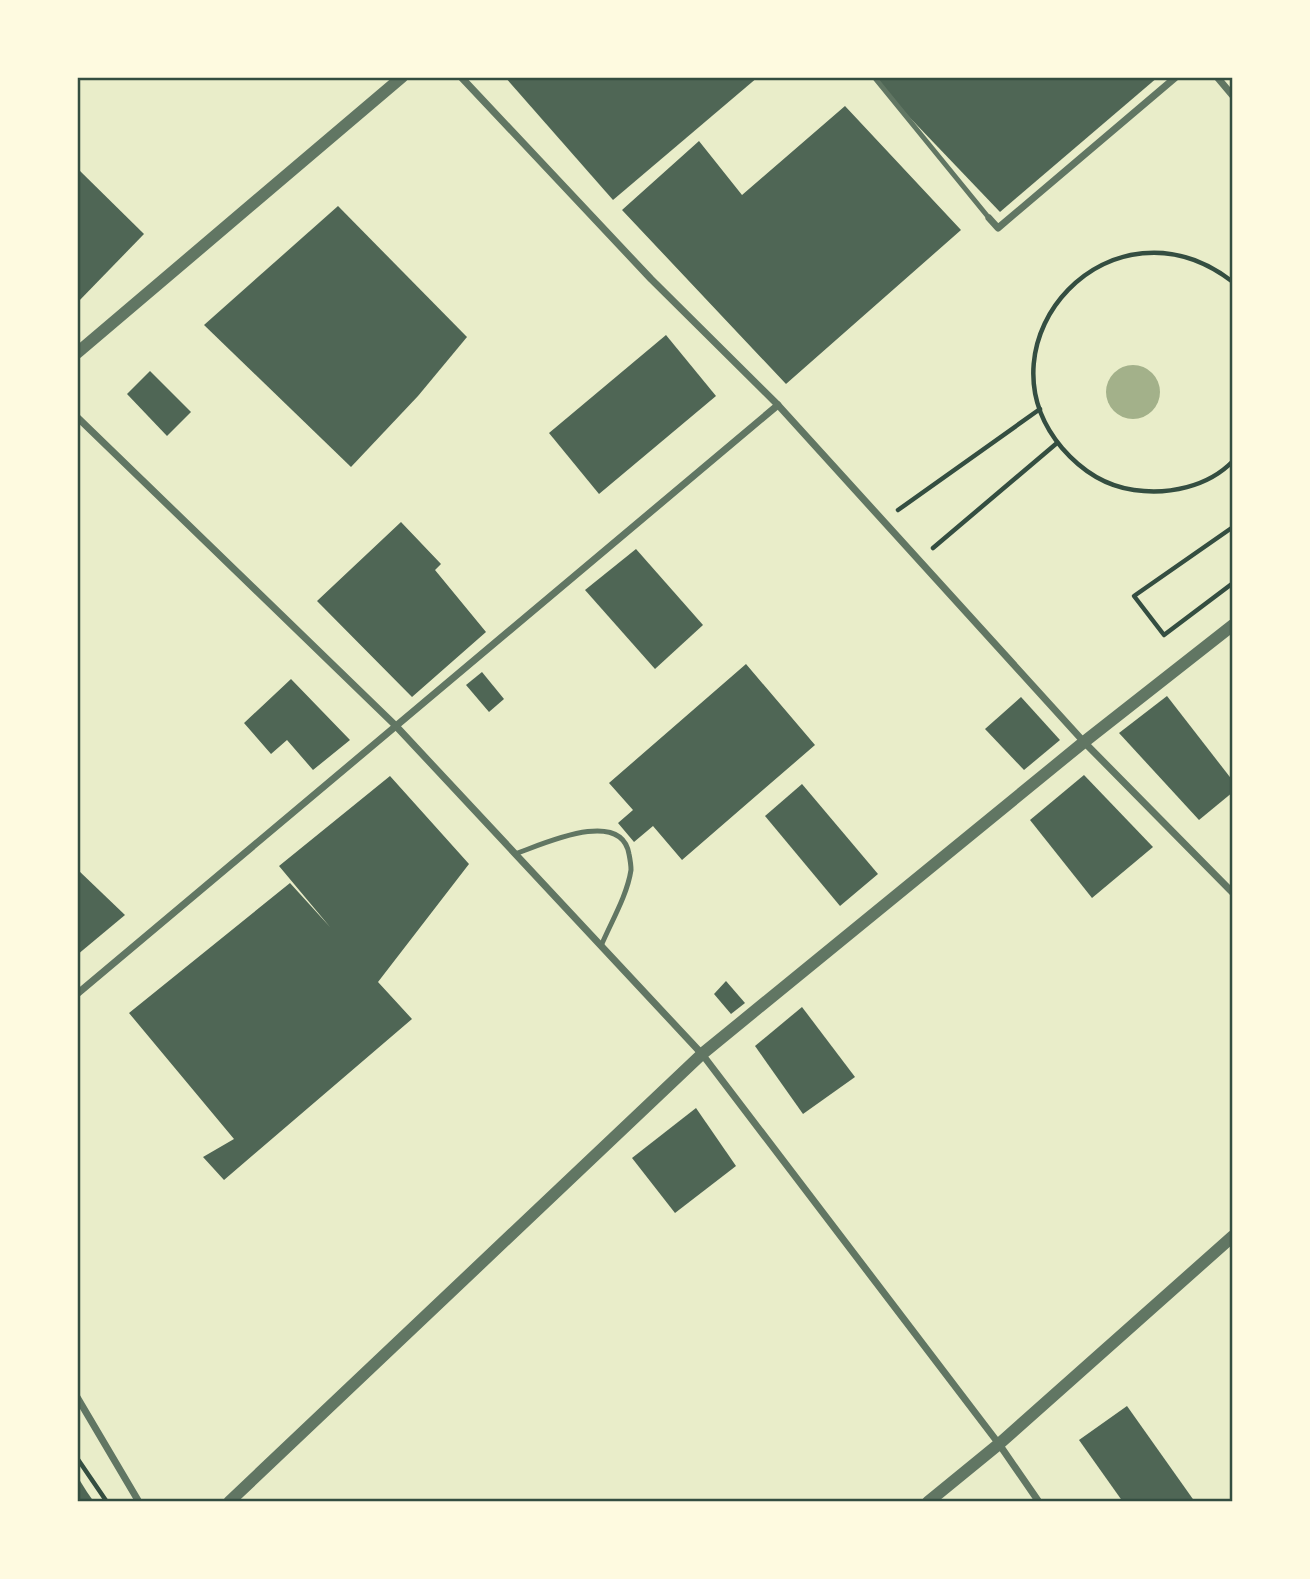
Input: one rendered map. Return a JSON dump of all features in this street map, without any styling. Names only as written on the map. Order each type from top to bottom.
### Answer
[{"type":"street","points":[[77,353],[402,77]]},
{"type":"street","points":[[461,77],[651,279],[778,405],[1084,742],[1233,893]]},
{"type":"street","points":[[989,218],[998,228],[1175,77]]},
{"type":"street","points":[[1217,77],[1233,96]]},
{"type":"street","points":[[77,994],[778,405]]},
{"type":"street","points":[[77,417],[395,725],[702,1054],[999,1444],[1039,1502]]},
{"type":"street","points":[[229,1502],[702,1054],[1084,742],[1233,625]]},
{"type":"street","points":[[928,1502],[999,1444],[1233,1236]]},
{"type":"street","points":[[77,1397],[139,1502]]},
{"type":"lane","points":[[874,77],[989,218]]},
{"type":"lane","points":[[515,854],[570,834],[601,830],[621,838],[628,847],[631,869],[601,946]]},
{"type":"path","points":[[1233,282],[1217,269],[1171,253],[1147,252],[1101,264],[1080,277],[1063,294],[1049,314],[1035,361],[1035,385],[1040,409],[1058,443],[1071,459],[1097,477],[1128,489],[1170,491],[1211,477],[1233,461]]},
{"type":"path","points":[[883,520],[1040,409]]},
{"type":"path","points":[[919,560],[1058,443]]},
{"type":"path","points":[[1233,527],[1134,596],[1164,635],[1233,583]]},
{"type":"path","points":[[77,1458],[107,1502]]},
{"type":"shaded area","points":[[1138,365],[1148,369],[1156,377],[1160,392],[1156,407],[1148,415],[1128,419],[1118,415],[1110,407],[1106,387],[1110,377],[1118,369]]},
{"type":"building","points":[[505,77],[758,77],[613,200]]},
{"type":"building","points":[[871,77],[1158,77],[1000,212]]},
{"type":"building","points":[[845,106],[961,230],[786,384],[622,210],[699,141],[742,195]]},
{"type":"building","points":[[77,168],[144,234],[77,303]]},
{"type":"building","points":[[338,206],[467,337],[418,396],[351,467],[204,325]]},
{"type":"building","points":[[666,335],[716,396],[599,494],[549,433]]},
{"type":"building","points":[[150,371],[191,412],[167,436],[127,394]]},
{"type":"building","points":[[401,522],[441,564],[435,570],[486,632],[412,697],[317,601]]},
{"type":"building","points":[[636,549],[703,625],[655,669],[585,590]]},
{"type":"building","points":[[746,664],[815,745],[682,860],[653,826],[634,842],[618,823],[633,810],[609,783]]},
{"type":"building","points":[[482,672],[504,699],[489,712],[466,685]]},
{"type":"building","points":[[291,679],[350,740],[313,770],[287,740],[271,754],[244,723]]},
{"type":"building","points":[[1167,696],[1233,781],[1233,792],[1199,820],[1119,733]]},
{"type":"building","points":[[1021,697],[1060,740],[1024,770],[985,729]]},
{"type":"building","points":[[1084,775],[1153,847],[1092,898],[1030,820]]},
{"type":"building","points":[[390,776],[469,864],[378,982],[412,1019],[224,1180],[203,1157],[234,1139],[129,1013],[290,883],[330,927],[279,866]]},
{"type":"building","points":[[802,784],[878,874],[840,906],[765,816]]},
{"type":"building","points":[[77,869],[125,915],[77,955]]},
{"type":"building","points":[[726,981],[745,1003],[731,1014],[714,994]]},
{"type":"building","points":[[802,1007],[855,1077],[803,1114],[755,1046]]},
{"type":"building","points":[[696,1108],[736,1166],[675,1213],[632,1158]]},
{"type":"building","points":[[1127,1406],[1195,1502],[1123,1502],[1079,1440]]},
{"type":"building","points":[[77,1476],[87,1492],[94,1502],[77,1502]]}]
